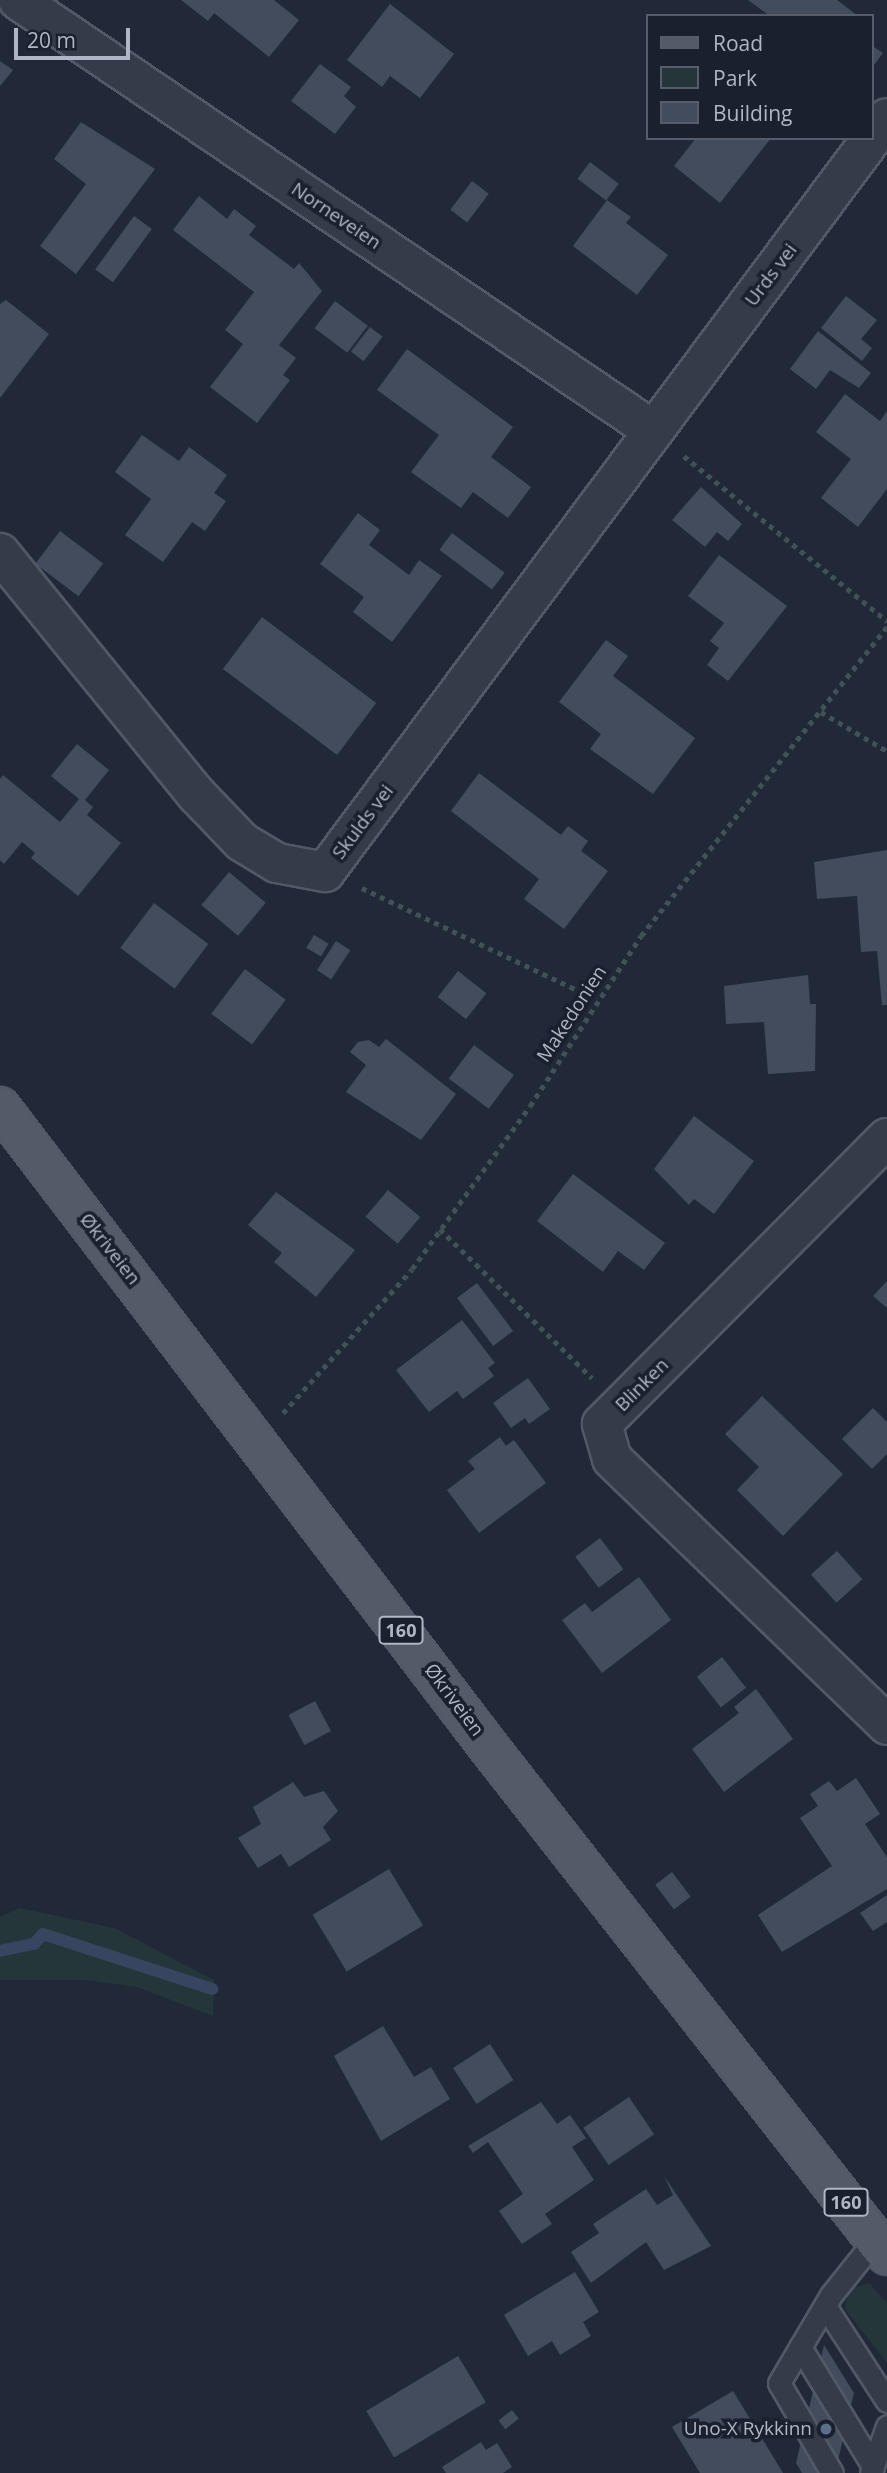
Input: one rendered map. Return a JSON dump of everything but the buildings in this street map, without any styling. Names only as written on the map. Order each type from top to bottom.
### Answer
[{"type":"main road","name":"Økriveien","points":[[0,1107],[881,2248]]},
{"type":"street","name":"Norneveien","points":[[18,0],[654,431]]},
{"type":"street","name":"Urds vei","points":[[873,137],[887,118]]},
{"type":"street","name":"Urds vei","points":[[654,431],[871,140]]},
{"type":"street","name":"Skulds vei","points":[[0,553],[196,794],[242,842],[277,863],[325,872],[654,431]]},
{"type":"street","name":"Blinken","points":[[887,1138],[602,1424],[612,1459],[887,1725]]},
{"type":"lane","points":[[832,2473],[779,2383],[828,2301],[881,2248]]},
{"type":"lane","points":[[828,2301],[887,2401]]},
{"type":"lane","points":[[800,2347],[872,2470]]},
{"type":"lane","points":[[872,2470],[887,2426]]},
{"type":"path","points":[[654,431],[887,621]]},
{"type":"path","name":"Makedonien","points":[[280,1416],[440,1229],[530,1106],[596,999],[887,627]]},
{"type":"path","points":[[821,712],[887,751]]},
{"type":"path","points":[[325,872],[596,999]]},
{"type":"path","points":[[440,1229],[621,1406]]},
{"type":"green space","points":[[20,1908],[114,1928],[214,1980],[213,2016],[137,1987],[86,1980],[0,1980],[0,1917]]},
{"type":"green space","points":[[869,2283],[887,2303],[887,2363],[845,2309],[849,2289]]},
{"type":"waterway","points":[[0,1951],[34,1944],[43,1934],[212,1989]]},
{"type":"place","name":"Uno-X Rykkinn","points":[[826,2429]]}]
